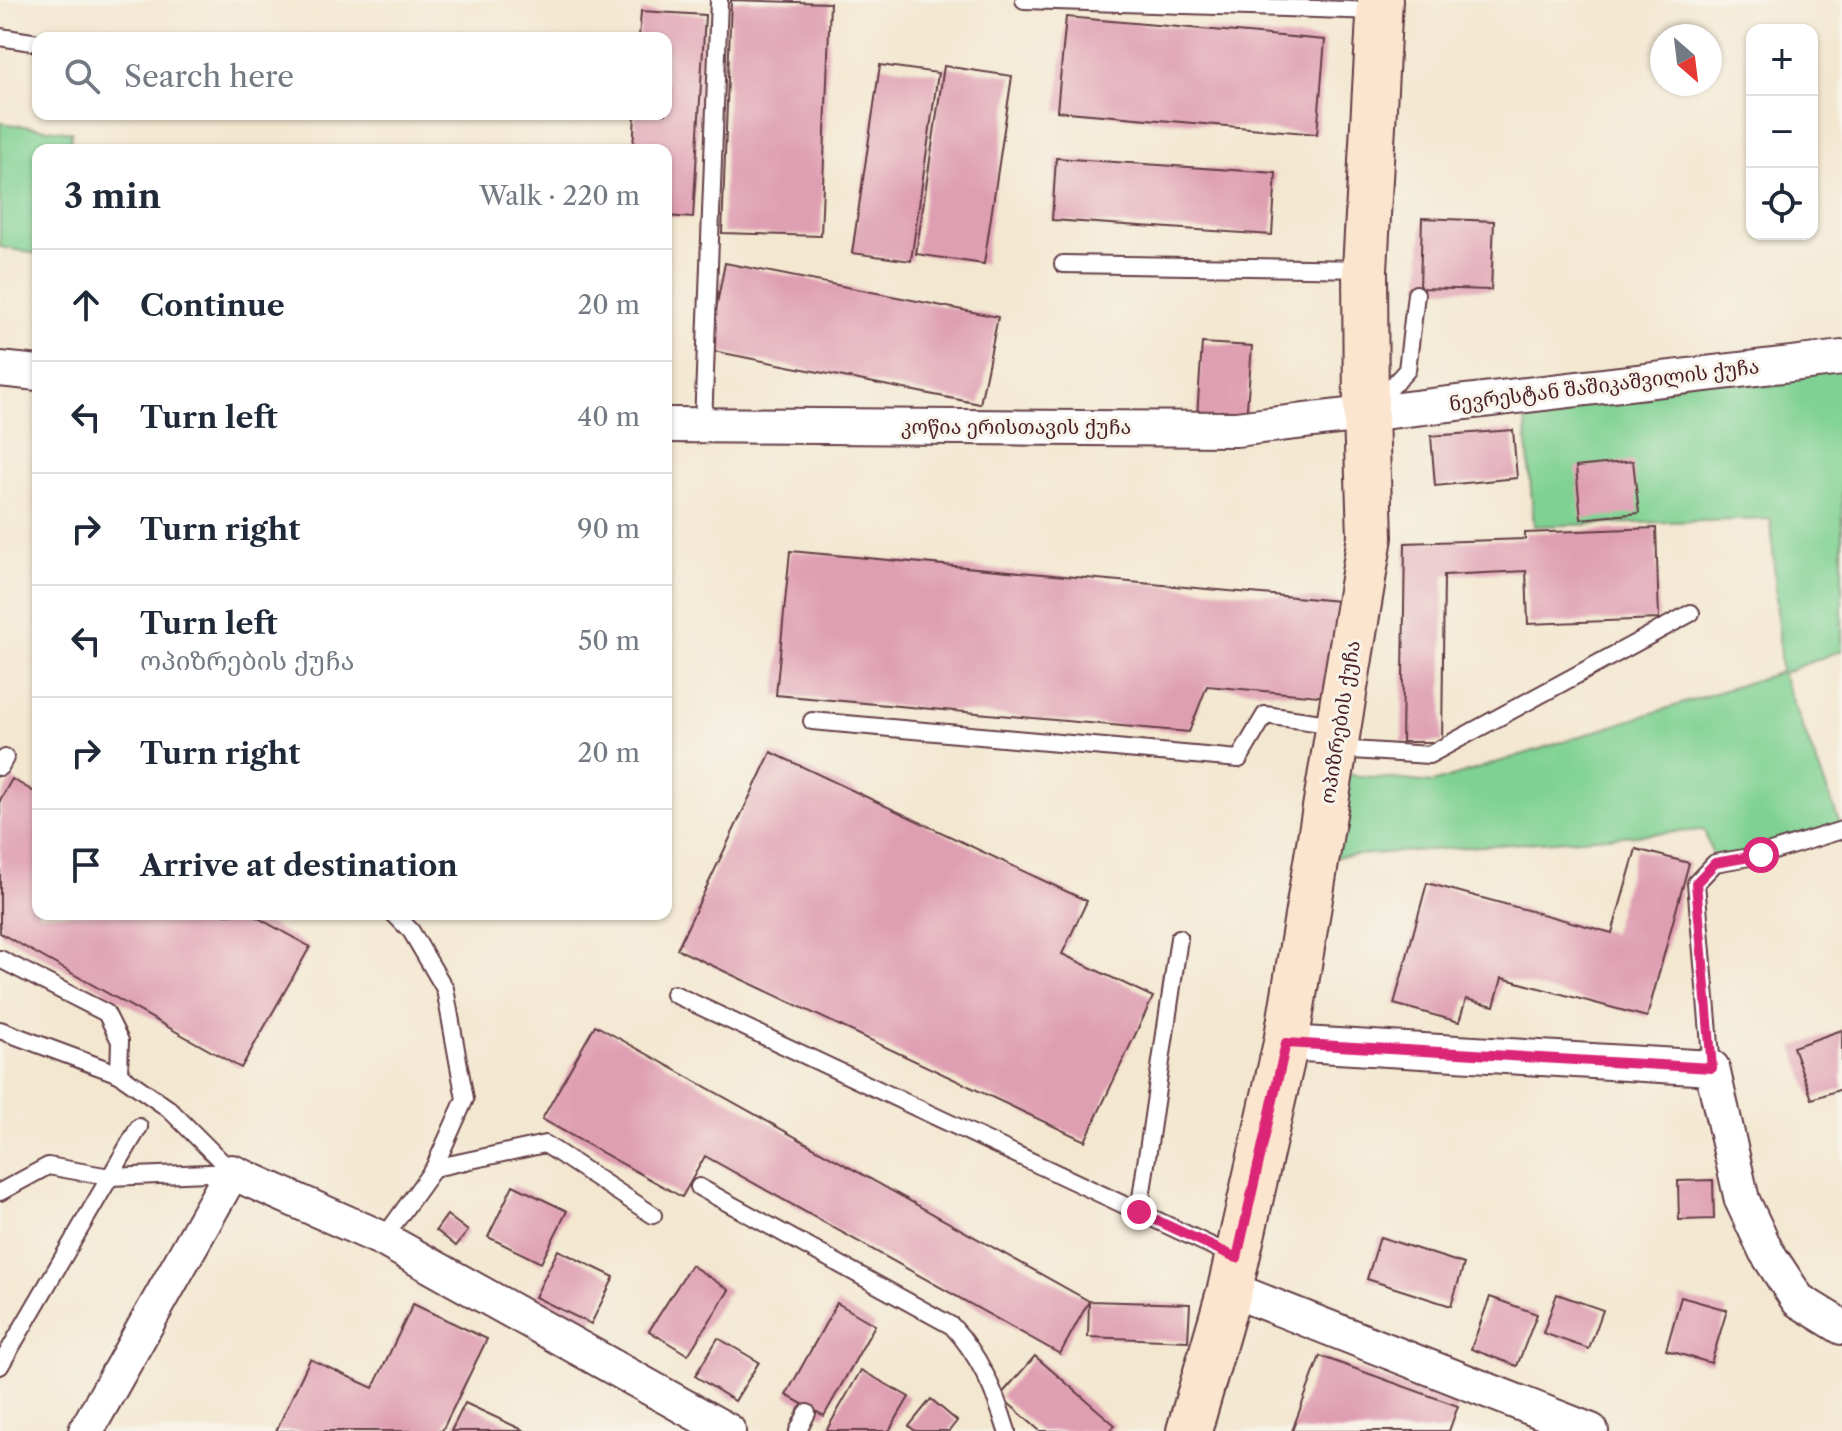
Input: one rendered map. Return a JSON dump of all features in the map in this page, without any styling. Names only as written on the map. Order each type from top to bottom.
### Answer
[{"type":"street","name":"ოპიზრების ქუჩა","points":[[1189,1431],[1234,1274],[1286,1043],[1370,537],[1365,269],[1380,6]]},
{"type":"street","name":"ნევრესტან შაშიკაშვილის ქუჩა","points":[[1366,415],[1523,393],[1842,358]]},
{"type":"street","points":[[0,369],[32,372]]},
{"type":"street","name":"კოწია ერისთავის ქუჩა","points":[[672,425],[1236,429],[1366,415]]},
{"type":"street","points":[[1286,1043],[1712,1068],[1742,1200],[1766,1251],[1798,1300],[1842,1327]]},
{"type":"street","points":[[86,1431],[232,1172],[383,1239],[672,1418],[728,1431]]},
{"type":"street","points":[[1234,1274],[1591,1431]]},
{"type":"lane","points":[[703,425],[719,0]]},
{"type":"lane","points":[[1024,0],[1380,6]]},
{"type":"lane","points":[[0,37],[32,42]]},
{"type":"lane","points":[[1063,264],[1365,269]]},
{"type":"lane","points":[[1366,415],[1407,370],[1416,294]]},
{"type":"lane","points":[[812,721],[1239,759],[1265,715],[1337,737],[1429,755],[1691,613]]},
{"type":"lane","points":[[1712,1068],[1696,883],[1715,863],[1761,855],[1842,830]]},
{"type":"lane","points":[[383,1239],[434,1168],[465,1099],[445,989],[411,931],[400,920]]},
{"type":"lane","points":[[1139,1212],[1179,938]]},
{"type":"lane","points":[[0,959],[106,1013],[120,1041],[119,1074]]},
{"type":"lane","points":[[674,994],[1139,1212],[1234,1274]]},
{"type":"lane","points":[[0,1030],[119,1074],[169,1109],[232,1172]]},
{"type":"lane","points":[[0,1366],[139,1127]]},
{"type":"lane","points":[[434,1168],[545,1144],[653,1215]]},
{"type":"lane","points":[[0,1192],[48,1166],[110,1177],[232,1172]]},
{"type":"lane","points":[[699,1187],[952,1326],[977,1359],[1007,1431]]},
{"type":"lane","points":[[798,1431],[807,1413]]},
{"type":"green space","points":[[0,123],[72,132],[69,144],[32,144],[32,253],[0,247]]},
{"type":"green space","points":[[1842,358],[1842,650],[1782,673],[1842,829],[1715,863],[1704,830],[1318,858],[1332,773],[1433,783],[1781,672],[1771,519],[1534,526],[1523,393]]},
{"type":"building","points":[[731,0],[830,3],[821,236],[722,233]]},
{"type":"building","points":[[641,11],[705,15],[693,218],[672,216],[672,144],[633,144],[635,120],[672,120],[672,32],[639,32]]},
{"type":"building","points":[[1066,17],[1325,40],[1317,134],[1057,111]]},
{"type":"building","points":[[880,65],[938,73],[911,261],[852,253]]},
{"type":"building","points":[[944,66],[1012,76],[984,264],[916,254]]},
{"type":"building","points":[[1056,158],[1276,173],[1272,235],[1052,220]]},
{"type":"building","points":[[1422,218],[1494,221],[1491,290],[1420,288]]},
{"type":"building","points":[[725,263],[998,317],[980,404],[708,350]]},
{"type":"building","points":[[1202,343],[1252,346],[1246,420],[1197,417]]},
{"type":"building","points":[[1513,430],[1517,478],[1435,486],[1431,436]]},
{"type":"building","points":[[1633,461],[1639,513],[1581,519],[1576,467]]},
{"type":"building","points":[[1656,528],[1659,619],[1528,624],[1526,571],[1444,575],[1442,742],[1402,742],[1405,543],[1525,539],[1525,533]]},
{"type":"building","points":[[790,551],[1338,601],[1330,697],[1207,686],[1189,732],[776,695]]},
{"type":"building","points":[[771,752],[1087,901],[1062,954],[1153,997],[1085,1141],[677,949]]},
{"type":"building","points":[[12,779],[32,791],[32,920],[262,920],[310,947],[241,1068],[0,933],[0,800]]},
{"type":"building","points":[[1636,849],[1689,863],[1647,1017],[1502,978],[1494,1006],[1466,999],[1459,1022],[1394,1004],[1427,883],[1612,933]]},
{"type":"building","points":[[595,1025],[1089,1301],[1060,1354],[705,1156],[682,1197],[542,1119]]},
{"type":"building","points":[[1842,1030],[1842,1089],[1812,1099],[1793,1047]]},
{"type":"building","points":[[1713,1180],[1714,1219],[1679,1220],[1678,1181]]},
{"type":"building","points":[[513,1185],[567,1211],[541,1263],[488,1237]]},
{"type":"building","points":[[447,1215],[468,1231],[456,1246],[436,1230]]},
{"type":"building","points":[[1380,1237],[1464,1264],[1451,1306],[1367,1279]]},
{"type":"building","points":[[558,1250],[614,1277],[591,1324],[535,1297]]},
{"type":"building","points":[[691,1265],[729,1290],[688,1355],[649,1331]]},
{"type":"building","points":[[1557,1294],[1603,1310],[1589,1349],[1543,1333]]},
{"type":"building","points":[[1490,1297],[1537,1314],[1517,1366],[1471,1349]]},
{"type":"building","points":[[1681,1297],[1727,1310],[1711,1363],[1666,1350]]},
{"type":"building","points":[[1089,1301],[1190,1304],[1188,1341],[1088,1337]]},
{"type":"building","points":[[837,1303],[875,1325],[824,1416],[786,1395]]},
{"type":"building","points":[[413,1304],[487,1339],[442,1431],[276,1431],[310,1359],[373,1388]]},
{"type":"building","points":[[718,1338],[759,1362],[735,1401],[695,1376]]},
{"type":"building","points":[[1035,1356],[1115,1425],[1110,1431],[1040,1431],[1000,1396]]},
{"type":"building","points":[[1320,1356],[1458,1406],[1449,1431],[1292,1431]]},
{"type":"building","points":[[861,1370],[909,1397],[889,1431],[826,1431]]},
{"type":"building","points":[[931,1399],[957,1421],[949,1431],[915,1431],[909,1426]]},
{"type":"building","points":[[465,1403],[525,1431],[451,1431]]},
{"type":"route","points":[[1139,1212],[1237,1258],[1286,1043],[1712,1068],[1696,883],[1715,863],[1761,855]]}]
